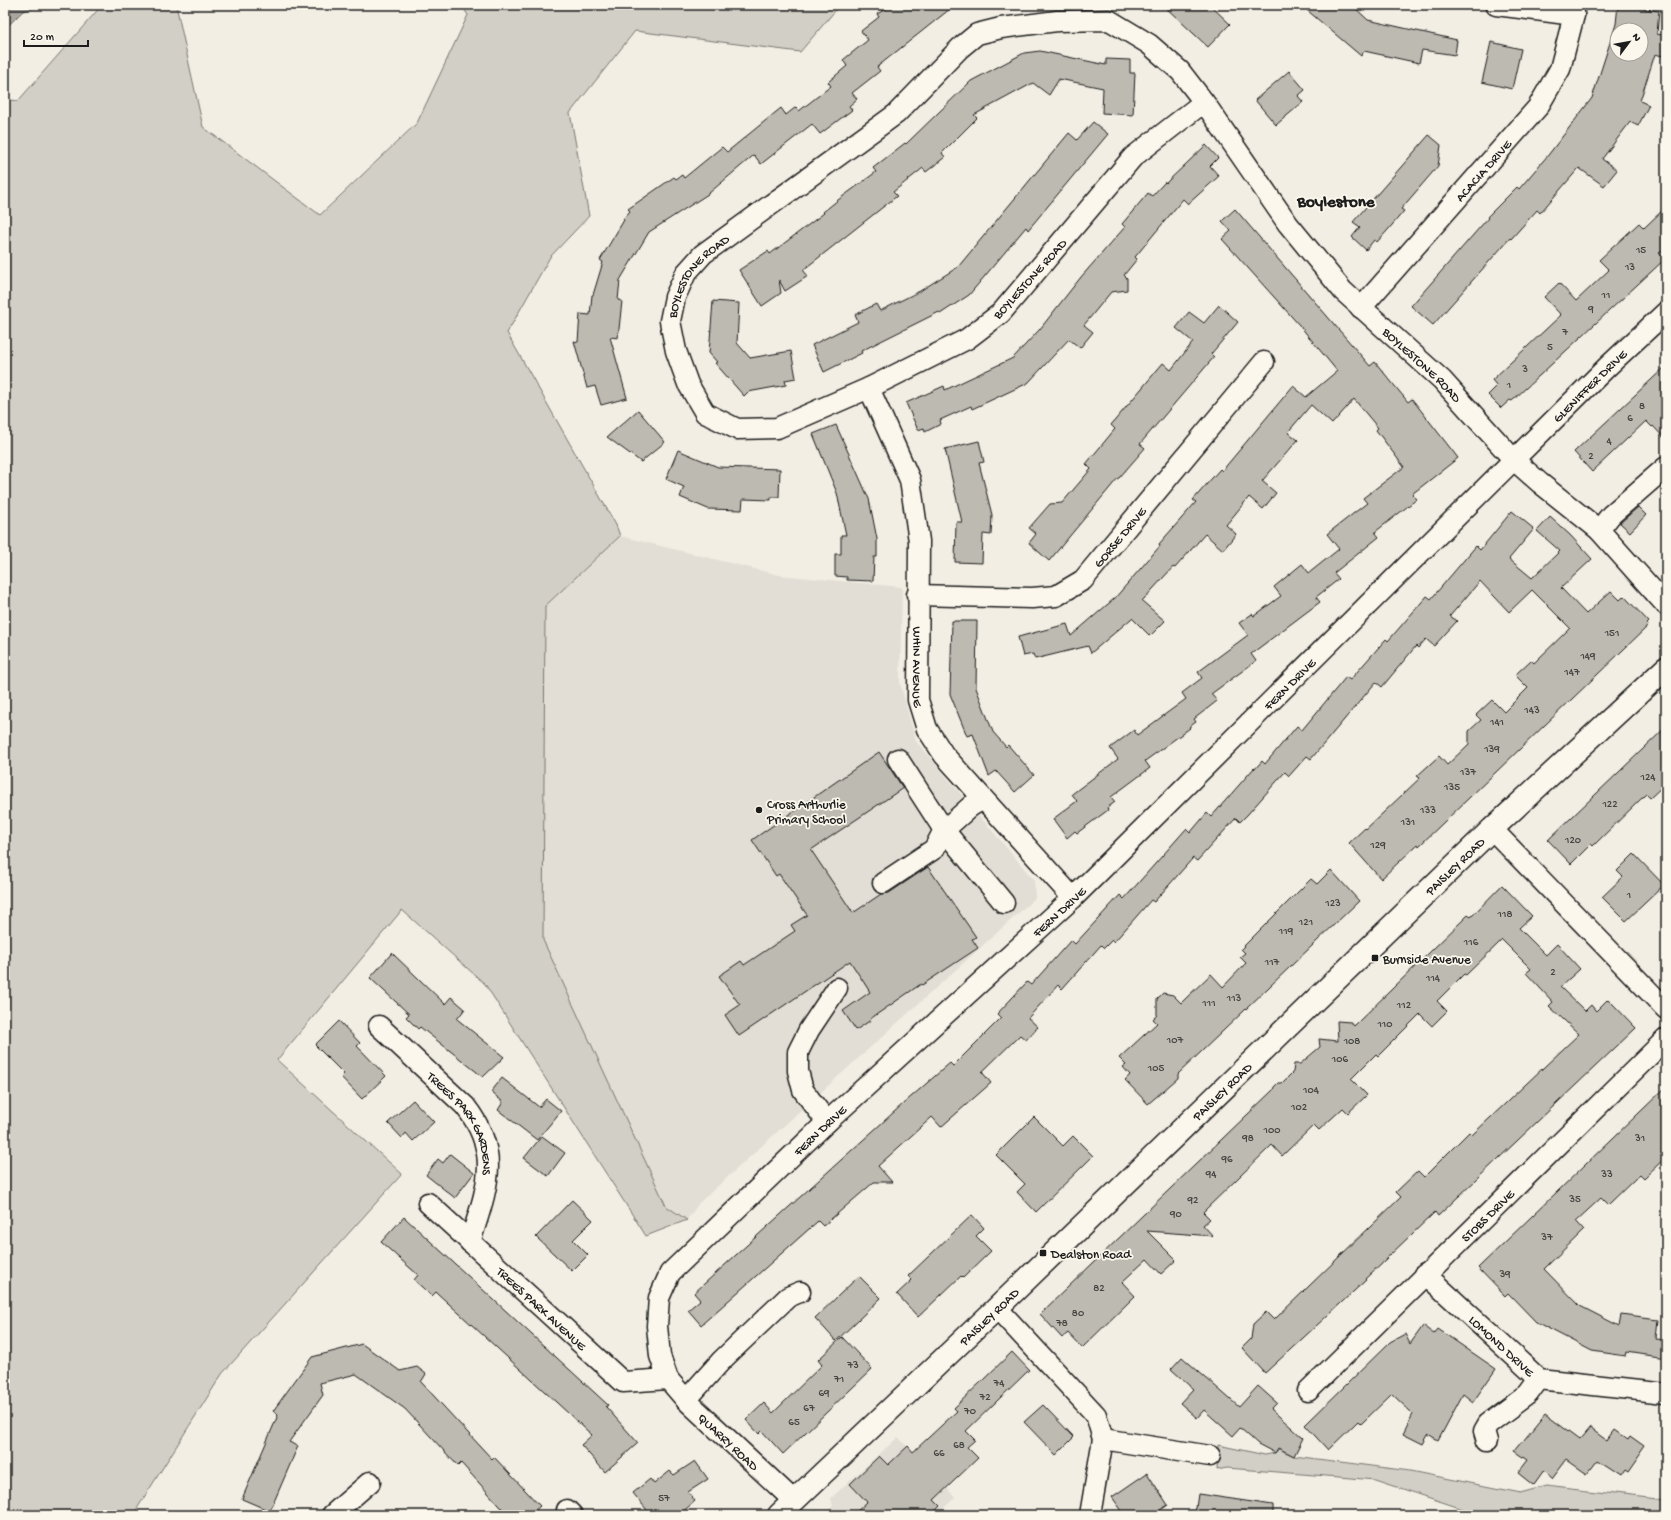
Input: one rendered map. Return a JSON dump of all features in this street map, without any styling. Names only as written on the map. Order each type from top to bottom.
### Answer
[{"type":"main road","name":"PAISLEY ROAD","points":[[786,1508],[997,1308],[1492,829],[1666,668]]},
{"type":"street","points":[[1496,5],[1574,10]]},
{"type":"street","name":"ACACIA DRIVE","points":[[1361,308],[1538,107],[1560,68],[1574,10]]},
{"type":"street","name":"BOYLESTONE ROAD","points":[[1204,102],[1133,157],[1001,313],[967,339],[869,388],[777,428],[738,429],[705,413],[688,384],[676,351],[670,321],[675,297],[686,273],[703,254],[896,114],[960,48],[977,34],[1000,28],[1109,13],[1149,44],[1180,71],[1204,102],[1288,224],[1343,291],[1442,380],[1514,460],[1540,483],[1599,530],[1666,605]]},
{"type":"street","name":"GLENIFFER DRIVE","points":[[1514,460],[1607,367],[1666,312]]},
{"type":"street","name":"GORSE DRIVE","points":[[917,595],[1032,598],[1056,596],[1083,580],[1264,362]]},
{"type":"street","name":"WHIN AVENUE","points":[[869,388],[910,480],[918,541],[918,700],[927,729],[944,755],[982,799],[1073,898]]},
{"type":"street","name":"FERN DRIVE","points":[[668,1379],[660,1356],[657,1326],[659,1298],[670,1273],[827,1122],[1073,898],[1514,460]]},
{"type":"street","points":[[1599,530],[1611,515],[1666,467]]},
{"type":"street","points":[[898,759],[944,830],[1004,903]]},
{"type":"street","points":[[883,883],[934,849],[944,830],[971,806],[982,799]]},
{"type":"street","points":[[1492,829],[1666,1009]]},
{"type":"street","points":[[827,1122],[803,1090],[798,1071],[798,1052],[809,1030],[837,988]]},
{"type":"street","name":"TREES PARK GARDENS","points":[[379,1026],[464,1106],[476,1120],[481,1132],[488,1159],[488,1178],[470,1242]]},
{"type":"street","name":"STOBS DRIVE","points":[[1308,1391],[1425,1274],[1666,1039]]},
{"type":"street","name":"TREES PARK AVENUE","points":[[428,1203],[623,1382],[668,1379]]},
{"type":"street","name":"LOMOND DRIVE","points":[[1425,1274],[1539,1378],[1666,1393]]},
{"type":"street","points":[[686,1400],[727,1355],[788,1297],[800,1292]]},
{"type":"street","points":[[997,1308],[1096,1415],[1103,1439],[1090,1515]]},
{"type":"street","points":[[1487,1441],[1484,1431],[1488,1424],[1528,1394],[1539,1378]]},
{"type":"street","name":"QUARRY ROAD","points":[[668,1379],[786,1508]]},
{"type":"street","points":[[1103,1439],[1210,1456]]},
{"type":"street","points":[[332,1515],[370,1482]]},
{"type":"shaded area","points":[[5,5],[40,6],[23,11],[5,29]]},
{"type":"shaded area","points":[[102,5],[176,5],[203,127],[320,215],[417,123],[468,15],[461,5],[840,5],[800,52],[635,31],[570,113],[589,216],[550,257],[507,333],[616,525],[620,536],[545,606],[543,940],[666,1206],[687,1220],[646,1236],[485,984],[402,910],[277,1060],[402,1174],[222,1374],[133,1515],[5,1515],[5,99],[18,101]]},
{"type":"shaded area","name":"Cross Arthurlie Primary School","points":[[620,536],[779,575],[902,587],[900,683],[916,741],[1034,880],[1035,898],[699,1203],[687,1220],[666,1207],[543,940],[545,606]]},
{"type":"shaded area","points":[[898,1437],[955,1498],[936,1515],[823,1515],[833,1506],[831,1498]]},
{"type":"shaded area","points":[[1218,1445],[1265,1455],[1275,1453],[1279,1449],[1294,1456],[1410,1471],[1520,1493],[1546,1486],[1666,1500],[1666,1515],[1481,1515],[1376,1480],[1227,1468],[1217,1470]]},
{"type":"building","points":[[893,5],[955,5],[877,67],[880,71],[852,93],[857,99],[849,106],[852,110],[820,134],[812,124],[761,164],[754,155],[708,194],[649,232],[620,280],[618,300],[622,301],[618,338],[610,337],[627,398],[601,405],[595,386],[587,388],[574,341],[578,342],[580,314],[590,315],[592,295],[603,262],[600,260],[624,220],[623,219],[630,211],[628,209],[674,177],[676,179],[682,175],[684,178],[722,147],[727,152],[781,108],[786,115],[796,107],[799,111],[831,86],[828,82],[847,66],[843,60],[868,40],[861,31],[879,17],[877,14]]},
{"type":"building","points":[[1163,5],[1210,5],[1230,24],[1208,47]]},
{"type":"building","points":[[1301,5],[1352,5],[1368,20],[1457,40],[1455,55],[1422,50],[1419,63],[1364,51],[1361,56]]},
{"type":"building","points":[[1618,5],[1646,5],[1645,9],[1659,11],[1657,34],[1666,36],[1666,57],[1655,54],[1640,101],[1649,105],[1638,126],[1630,122],[1602,159],[1617,170],[1604,186],[1579,168],[1540,213],[1537,210],[1511,239],[1510,238],[1433,325],[1411,306],[1488,218],[1487,217],[1517,187],[1519,189],[1549,154],[1592,98],[1609,46],[1609,62],[1649,62],[1649,22],[1616,22]]},
{"type":"building","points":[[1491,42],[1521,49],[1512,89],[1482,82]]},
{"type":"building","points":[[1040,51],[1106,65],[1106,59],[1130,60],[1130,73],[1135,73],[1133,115],[1102,113],[1103,88],[1059,79],[1049,95],[1033,83],[974,115],[977,118],[942,153],[945,157],[926,172],[923,168],[893,192],[897,196],[803,270],[808,276],[785,291],[779,280],[781,293],[762,306],[739,270],[768,251],[770,254],[876,172],[873,168],[905,143],[906,144],[971,81],[1024,53]]},
{"type":"building","points":[[1289,71],[1305,90],[1298,96],[1303,102],[1276,125],[1255,100]]},
{"type":"building","points":[[1093,122],[1108,134],[1028,230],[1026,227],[969,295],[940,314],[939,312],[861,351],[862,353],[824,372],[812,345],[858,322],[855,315],[876,304],[880,311],[920,291],[958,267],[1069,133],[1077,140]]},
{"type":"building","points":[[1429,135],[1441,145],[1438,166],[1401,209],[1404,211],[1387,231],[1377,242],[1374,240],[1366,250],[1352,237],[1360,227],[1353,222]]},
{"type":"building","points":[[1206,145],[1218,158],[1210,166],[1219,176],[1188,204],[1183,199],[1135,257],[1137,259],[1124,275],[1127,278],[1127,290],[1111,292],[1084,325],[1093,332],[1080,348],[1069,339],[1028,383],[972,409],[971,406],[940,420],[941,424],[925,432],[924,428],[918,430],[906,403],[944,386],[945,390],[1013,358],[1040,329],[1081,277],[1125,227],[1122,224],[1148,193],[1152,196],[1165,182],[1166,183]]},
{"type":"building","points":[[1666,207],[1666,247],[1659,253],[1665,259],[1512,401],[1510,400],[1501,408],[1488,395],[1497,386],[1492,380],[1561,315],[1544,297],[1559,283],[1576,301],[1609,270],[1599,260],[1639,223],[1644,228]]},
{"type":"building","points":[[1235,209],[1370,366],[1375,362],[1408,402],[1412,399],[1458,458],[1412,494],[1417,499],[1375,532],[1379,537],[1334,573],[1339,579],[1316,597],[1320,602],[1251,654],[1256,661],[1211,694],[1217,701],[1194,719],[1196,722],[1189,727],[1190,728],[1145,761],[1150,768],[1111,797],[1115,802],[1107,808],[1108,810],[1077,833],[1075,831],[1067,838],[1053,819],[1077,801],[1072,794],[1118,759],[1110,748],[1134,730],[1137,735],[1186,699],[1182,693],[1202,678],[1198,672],[1248,635],[1239,623],[1252,614],[1254,616],[1281,596],[1274,587],[1302,564],[1309,573],[1339,549],[1327,534],[1367,503],[1363,498],[1404,467],[1376,430],[1378,428],[1354,399],[1332,424],[1311,405],[1288,432],[1298,440],[1262,481],[1276,493],[1263,509],[1249,497],[1226,525],[1236,534],[1223,550],[1205,534],[1175,568],[1173,567],[1142,601],[1165,621],[1150,636],[1132,618],[1091,653],[1088,646],[1035,659],[1033,654],[1023,656],[1018,637],[1067,624],[1071,636],[1115,598],[1196,502],[1193,500],[1220,469],[1222,471],[1293,386],[1306,397],[1337,371],[1300,326],[1222,239],[1231,231],[1222,221]]},
{"type":"building","points":[[713,301],[739,303],[737,343],[750,358],[791,351],[796,378],[785,380],[786,385],[748,392],[744,396],[715,363],[717,362],[709,353]]},
{"type":"building","points":[[1219,305],[1238,322],[1211,354],[1214,357],[1140,444],[1145,448],[1049,561],[1029,543],[1036,534],[1029,528],[1050,504],[1062,503],[1091,469],[1086,464],[1115,429],[1111,425],[1163,363],[1171,370],[1193,342],[1176,328],[1189,312],[1204,323]]},
{"type":"building","points":[[1666,366],[1666,440],[1646,421],[1592,472],[1574,452]]},
{"type":"building","points":[[638,410],[665,442],[641,462],[607,437]]},
{"type":"building","points":[[836,425],[869,499],[877,539],[877,557],[874,557],[873,581],[847,580],[847,577],[835,576],[835,554],[841,554],[841,535],[846,535],[837,493],[813,434]]},
{"type":"building","points":[[979,441],[984,462],[979,463],[992,515],[991,535],[983,534],[982,563],[955,562],[956,522],[962,522],[945,449]]},
{"type":"building","points":[[678,450],[718,467],[780,469],[779,497],[771,497],[771,500],[743,499],[742,510],[708,509],[680,497],[684,487],[666,479]]},
{"type":"building","points":[[1638,507],[1646,515],[1630,532],[1620,523]]},
{"type":"building","points":[[1512,511],[1534,529],[1509,559],[1532,578],[1560,551],[1537,531],[1550,517],[1570,535],[1592,559],[1561,588],[1586,614],[1611,591],[1620,600],[1624,596],[1649,622],[1647,624],[1648,626],[1419,846],[1418,844],[1381,879],[1349,843],[1420,778],[1417,776],[1439,756],[1447,765],[1469,744],[1469,731],[1481,720],[1476,715],[1492,700],[1504,712],[1528,688],[1515,675],[1531,660],[1534,663],[1570,628],[1532,590],[1509,612],[1480,581],[1450,616],[1457,621],[1434,646],[1426,639],[1418,648],[1416,646],[1382,687],[1376,682],[1311,759],[1307,756],[1289,776],[1285,772],[1240,822],[1236,818],[1197,861],[1193,858],[1154,902],[1151,900],[1114,942],[1112,940],[1104,948],[1101,945],[1062,989],[1058,985],[1028,1018],[1038,1027],[1026,1040],[1020,1035],[982,1072],[991,1083],[941,1127],[932,1117],[878,1166],[892,1182],[874,1182],[823,1226],[818,1221],[701,1325],[688,1310],[700,1300],[694,1293],[904,1103],[950,1063],[953,1066],[1001,1018],[997,1014],[1027,982],[1031,985],[1071,940],[1075,944],[1120,895],[1124,899],[1186,829],[1190,833],[1207,813],[1211,817],[1254,768],[1255,769],[1262,761],[1265,764],[1297,726],[1302,730],[1346,677],[1350,680],[1386,639],[1388,641],[1427,596],[1431,599],[1476,546],[1480,550]]},
{"type":"building","points":[[952,621],[977,621],[976,688],[993,732],[1006,747],[1008,745],[1034,775],[1015,792],[996,771],[989,776],[973,734],[967,736],[950,694]]},
{"type":"building","points":[[1666,727],[1666,783],[1650,798],[1646,794],[1593,846],[1591,844],[1571,864],[1548,840]]},
{"type":"building","points":[[879,752],[903,788],[811,850],[853,913],[881,894],[889,893],[928,867],[976,937],[972,939],[978,948],[922,985],[921,984],[856,1030],[843,1011],[870,992],[850,961],[739,1036],[725,1015],[740,1005],[719,976],[741,961],[744,965],[795,931],[791,925],[807,915],[779,874],[776,876],[752,840]]},
{"type":"building","points":[[1634,854],[1664,885],[1626,921],[1602,897],[1623,877],[1617,871]]},
{"type":"building","points":[[1331,870],[1359,901],[1178,1074],[1178,1078],[1148,1104],[1125,1080],[1130,1075],[1123,1067],[1126,1065],[1119,1058],[1157,1023],[1153,1019],[1157,1015],[1157,999],[1163,993],[1173,995],[1181,1003],[1211,974],[1223,987],[1246,963],[1240,957],[1245,953],[1241,949],[1311,879],[1317,884]]},
{"type":"building","points":[[1502,885],[1532,916],[1519,928],[1546,955],[1557,944],[1580,969],[1560,987],[1585,1011],[1591,1005],[1596,1011],[1608,999],[1636,1028],[1438,1216],[1435,1212],[1365,1279],[1366,1280],[1265,1373],[1242,1348],[1251,1339],[1253,1324],[1266,1312],[1274,1320],[1401,1197],[1396,1192],[1418,1171],[1424,1177],[1469,1132],[1472,1135],[1579,1034],[1549,1006],[1553,1002],[1526,973],[1531,969],[1502,940],[1466,975],[1464,974],[1437,1001],[1447,1011],[1432,1026],[1420,1014],[1378,1056],[1376,1054],[1351,1079],[1367,1095],[1348,1113],[1343,1108],[1319,1130],[1314,1125],[1282,1156],[1272,1145],[1203,1212],[1210,1219],[1203,1225],[1213,1236],[1147,1231],[1176,1260],[1161,1274],[1147,1259],[1122,1282],[1135,1296],[1082,1348],[1068,1333],[1062,1338],[1040,1314],[1273,1090],[1278,1083],[1282,1083],[1293,1072],[1294,1064],[1300,1064],[1320,1047],[1319,1039],[1338,1041],[1337,1021],[1351,1022],[1354,1026],[1468,915],[1471,917]]},
{"type":"building","points":[[392,953],[445,1004],[451,997],[465,1009],[457,1019],[504,1057],[483,1077],[420,1027],[418,1029],[406,1017],[409,1014],[370,978]]},
{"type":"building","points":[[339,1021],[360,1043],[357,1046],[386,1076],[362,1099],[341,1077],[344,1074],[315,1045]]},
{"type":"building","points":[[502,1078],[539,1107],[546,1099],[561,1111],[537,1140],[498,1110],[503,1102],[491,1092]]},
{"type":"building","points":[[1666,1087],[1666,1157],[1644,1178],[1640,1174],[1608,1205],[1601,1198],[1576,1221],[1584,1230],[1544,1269],[1580,1306],[1619,1326],[1621,1314],[1658,1319],[1656,1338],[1666,1339],[1666,1358],[1627,1352],[1626,1356],[1592,1351],[1536,1322],[1508,1293],[1505,1296],[1478,1268]]},
{"type":"building","points":[[413,1100],[434,1122],[413,1141],[406,1133],[402,1138],[388,1123]]},
{"type":"building","points":[[1034,1117],[1063,1146],[1073,1136],[1093,1156],[1036,1212],[1017,1192],[1025,1184],[996,1155]]},
{"type":"building","points":[[542,1136],[565,1153],[548,1176],[524,1158]]},
{"type":"building","points":[[450,1154],[474,1173],[455,1198],[426,1175],[438,1159],[443,1163]]},
{"type":"building","points":[[572,1200],[593,1220],[573,1240],[588,1255],[572,1271],[536,1237]]},
{"type":"building","points":[[972,1215],[984,1228],[976,1236],[991,1251],[963,1278],[961,1276],[918,1317],[897,1294],[912,1280],[908,1276]]},
{"type":"building","points":[[404,1217],[608,1405],[606,1407],[638,1443],[605,1472],[581,1445],[592,1435],[436,1292],[432,1296],[414,1280],[418,1275],[381,1242]]},
{"type":"building","points":[[859,1276],[881,1298],[836,1341],[815,1318]]},
{"type":"building","points":[[1423,1326],[1434,1334],[1438,1329],[1496,1369],[1473,1402],[1463,1394],[1438,1441],[1428,1435],[1423,1444],[1403,1434],[1413,1414],[1392,1394],[1361,1424],[1358,1421],[1328,1450],[1305,1425],[1390,1342],[1405,1334],[1410,1344]]},
{"type":"building","points":[[842,1337],[872,1369],[783,1454],[762,1431],[759,1434],[746,1420],[764,1403],[773,1413],[822,1365],[818,1360]]},
{"type":"building","points":[[362,1344],[400,1371],[417,1367],[426,1374],[421,1382],[492,1459],[494,1457],[540,1506],[530,1515],[508,1515],[461,1463],[458,1466],[405,1409],[356,1374],[320,1383],[323,1395],[289,1442],[298,1446],[270,1511],[242,1499],[278,1415],[273,1411],[312,1357]]},
{"type":"building","points":[[1012,1352],[1029,1370],[966,1431],[975,1440],[967,1447],[978,1458],[934,1500],[940,1506],[931,1515],[853,1515],[867,1502],[850,1484],[879,1456],[888,1465],[908,1446],[913,1452],[957,1411],[954,1408]]},
{"type":"building","points":[[1182,1357],[1239,1407],[1258,1386],[1277,1403],[1271,1409],[1303,1438],[1294,1456],[1278,1448],[1275,1453],[1258,1444],[1240,1428],[1233,1436],[1204,1410],[1197,1418],[1180,1403],[1193,1389],[1171,1369]]},
{"type":"building","points":[[1043,1405],[1074,1437],[1056,1455],[1024,1422]]},
{"type":"building","points":[[1545,1414],[1580,1440],[1590,1428],[1606,1440],[1614,1429],[1628,1439],[1630,1436],[1644,1446],[1626,1472],[1623,1470],[1619,1476],[1596,1461],[1587,1473],[1567,1459],[1552,1479],[1543,1471],[1533,1485],[1518,1473],[1528,1460],[1515,1451]]},
{"type":"building","points":[[695,1461],[708,1479],[688,1492],[695,1501],[679,1515],[651,1515],[633,1493],[650,1479],[654,1484],[670,1471],[674,1475]]},
{"type":"building","points":[[1147,1473],[1168,1505],[1153,1515],[1125,1515],[1112,1497]]},
{"type":"building","points":[[1198,1494],[1273,1505],[1273,1515],[1195,1515]]},
{"type":"place","name":"Cross Arthurlie Primary School","points":[[759,810]]},
{"type":"place","name":"Burnside Avenue","points":[[1375,958]]},
{"type":"place","name":"Dealston Road","points":[[1043,1253]]},
{"type":"district","name":"Boylestone","points":[[1336,200]]}]
